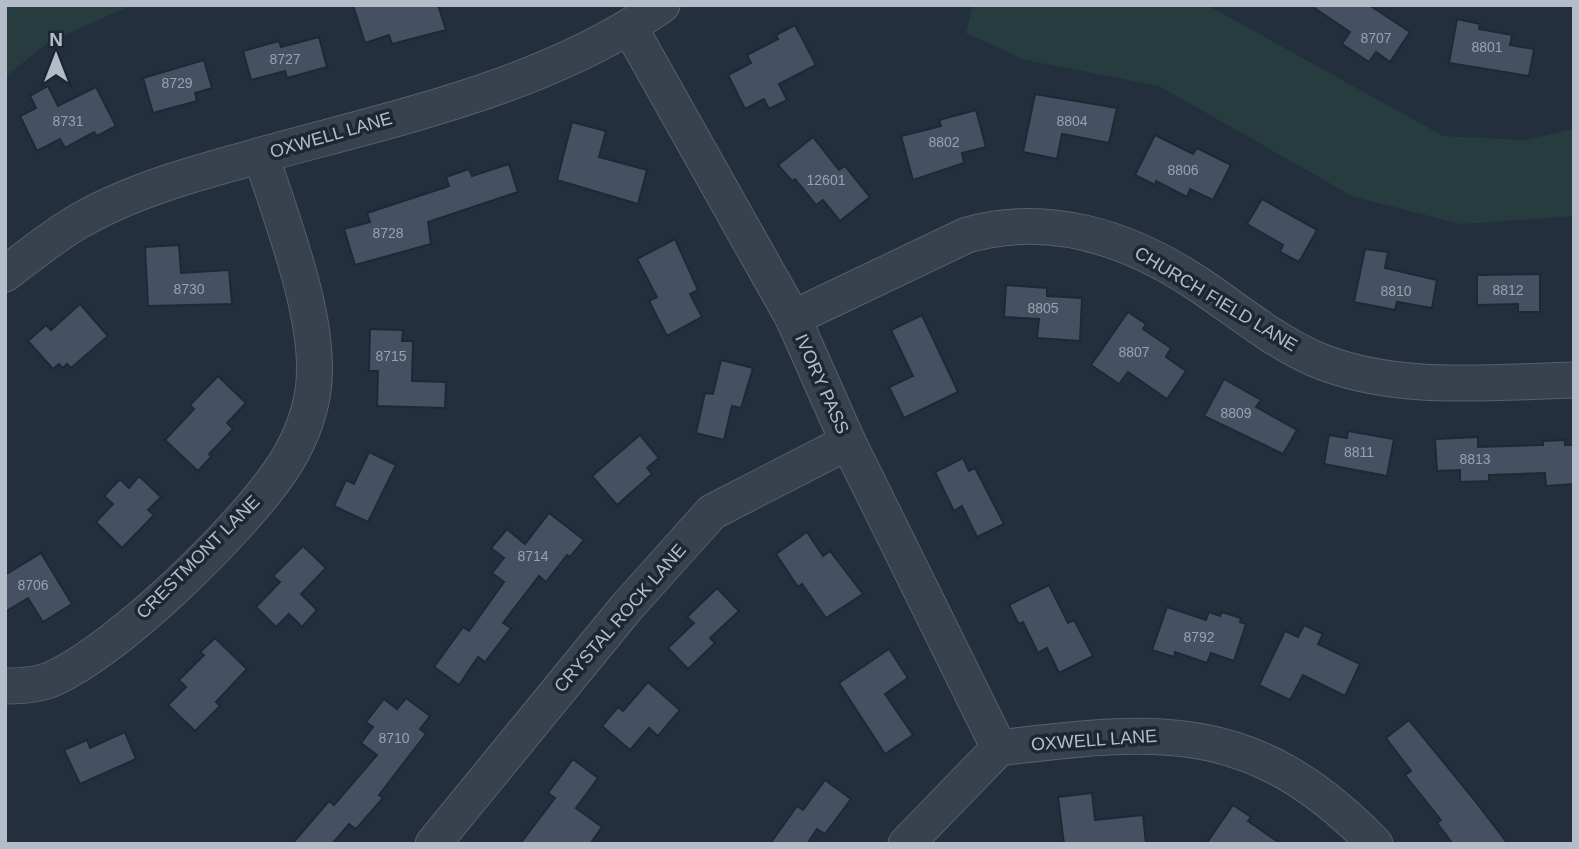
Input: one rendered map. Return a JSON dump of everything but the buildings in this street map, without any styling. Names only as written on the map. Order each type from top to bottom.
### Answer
[{"type":"street","name":"OXWELL LANE","points":[[5,274],[79,221],[182,177],[434,107],[510,81],[630,28],[662,5]]},
{"type":"street","name":"IVORY PASS","points":[[630,28],[793,318],[848,442],[999,747]]},
{"type":"street","name":"CRESTMONT LANE","points":[[5,686],[50,681],[84,662],[118,635],[176,584],[244,516],[282,469],[301,433],[313,392],[314,363],[309,321],[296,263],[261,155]]},
{"type":"street","name":"CHURCH FIELD LANE","points":[[793,318],[967,234],[997,226],[1030,225],[1088,233],[1149,254],[1199,285],[1255,326],[1327,362],[1413,381],[1574,380]]},
{"type":"street","name":"CRYSTAL ROCK LANE","points":[[433,844],[626,608],[712,512],[848,442]]},
{"type":"street","name":"OXWELL LANE","points":[[999,747],[1142,734],[1186,737],[1227,747],[1279,766],[1312,787],[1375,844]]},
{"type":"street","points":[[906,844],[999,747]]},
{"type":"green space","points":[[5,5],[132,5],[49,42],[5,77]]},
{"type":"green space","points":[[973,5],[1207,5],[1443,136],[1524,140],[1574,129],[1574,216],[1461,224],[1354,197],[1159,86],[1025,60],[966,33]]}]
